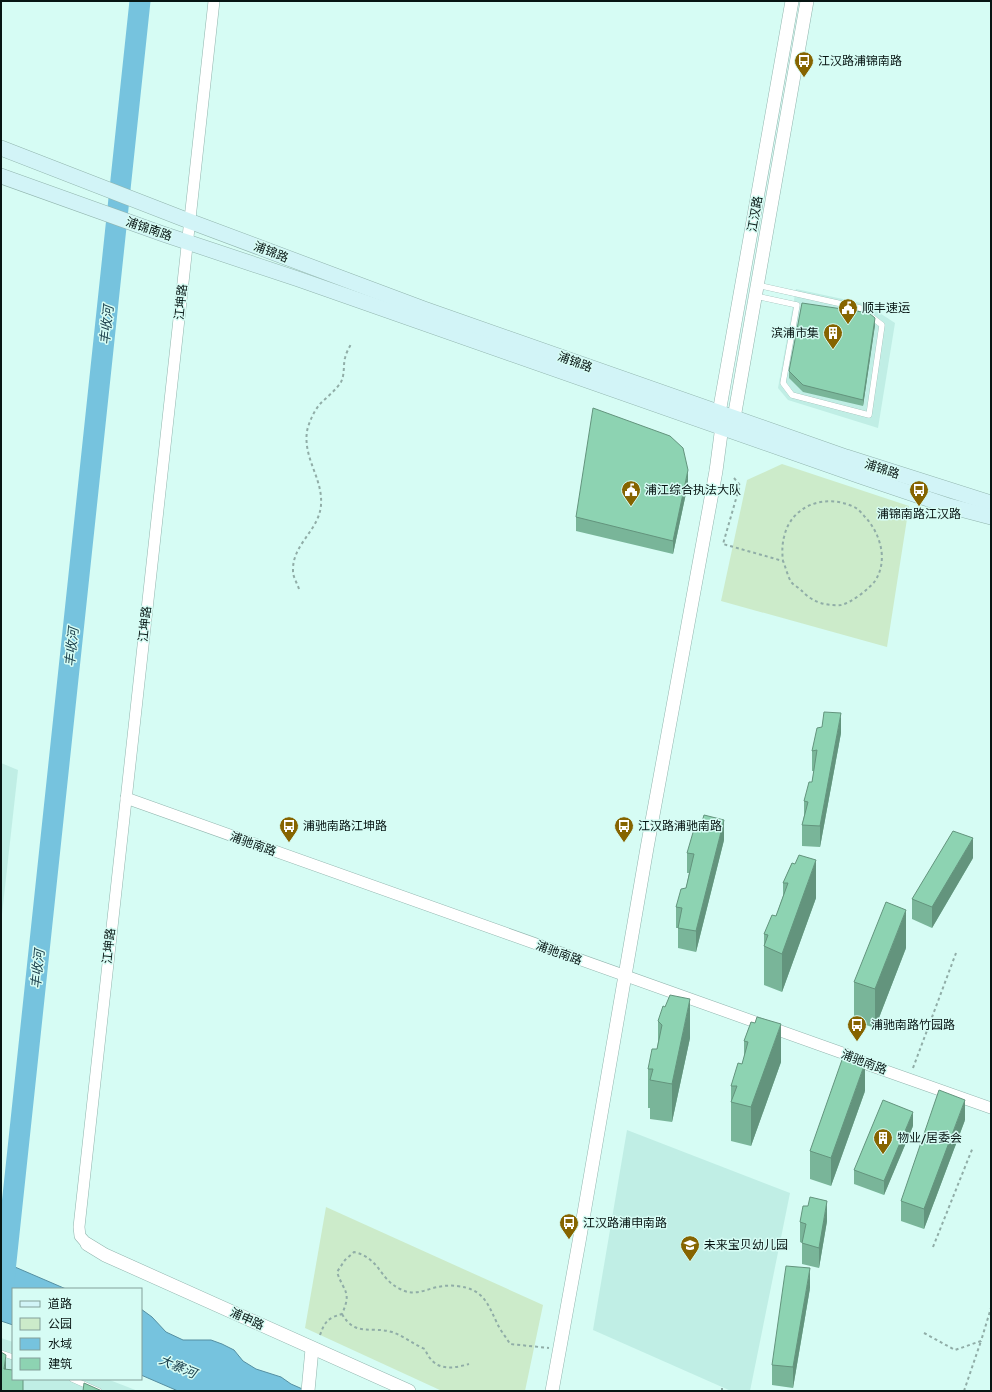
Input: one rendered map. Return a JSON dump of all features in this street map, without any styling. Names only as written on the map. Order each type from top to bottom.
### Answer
[{"type":"main road","name":"浦锦南路","points":[[1,148],[164,211]]},
{"type":"main road","name":"浦锦南路","points":[[1,176],[163,234],[298,279]]},
{"type":"main road","name":"浦锦路","points":[[164,211],[424,309],[725,419],[949,506],[991,517]]},
{"type":"main road","name":"浦锦路","points":[[298,279],[479,343],[846,457],[991,504]]},
{"type":"street","name":"江坤路","points":[[87,1244],[80,1236],[79,1227],[214,1]]},
{"type":"street","name":"江汉路","points":[[725,419],[792,1]]},
{"type":"street","points":[[552,1391],[647,848],[725,419],[756,291],[807,1]]},
{"type":"street","name":"浦驰南路","points":[[126,798],[848,1055],[869,1065],[991,1108]]},
{"type":"street","name":"浦申路","points":[[87,1244],[105,1254],[312,1349],[409,1391]]},
{"type":"street","points":[[308,1391],[312,1349]]},
{"type":"lane","points":[[756,291],[860,308],[882,325],[869,415],[792,395],[783,383],[797,305],[756,291]]},
{"type":"lane","points":[[1,1353],[12,1357]]},
{"type":"lane","points":[[74,1380],[100,1391]]},
{"type":"path","points":[[299,589],[293,572],[294,560],[301,543],[319,517],[321,505],[317,477],[311,464],[307,449],[308,431],[311,418],[319,405],[341,382],[345,369],[345,358],[351,344]]},
{"type":"path","points":[[734,478],[740,485],[723,544],[783,561]]},
{"type":"path","points":[[826,501],[841,502],[855,507],[872,526],[882,549],[881,566],[875,581],[865,591],[841,605],[814,600],[792,583],[783,561],[782,548],[784,535],[790,522],[801,510],[812,503],[826,501]]},
{"type":"path","points":[[909,1079],[956,953]]},
{"type":"path","points":[[933,1247],[973,1147]]},
{"type":"path","points":[[320,1335],[324,1324],[333,1317],[342,1314],[347,1302],[346,1290],[341,1284],[337,1272],[345,1260],[354,1252],[364,1254],[375,1263],[392,1285],[402,1290],[412,1293],[437,1287],[450,1286],[466,1287],[480,1293],[491,1307],[498,1324],[510,1344],[550,1348]]},
{"type":"path","points":[[964,1391],[991,1308]]},
{"type":"path","points":[[342,1314],[346,1321],[353,1327],[369,1330],[389,1331],[403,1336],[412,1343],[425,1349],[434,1364],[456,1368],[469,1364]]},
{"type":"path","points":[[924,1333],[955,1350],[981,1341]]},
{"type":"shaded area","points":[[796,289],[866,304],[895,323],[878,428],[788,400],[778,388]]},
{"type":"shaded area","points":[[1,763],[18,770],[1,923]]},
{"type":"shaded area","name":"未来宝贝幼儿园","points":[[627,1130],[790,1193],[750,1391],[731,1391],[593,1330]]},
{"type":"shaded area","points":[[1,1338],[12,1342],[12,1380],[110,1380],[138,1391],[1,1391]]},
{"type":"green space","points":[[782,464],[909,506],[887,647],[721,601],[747,480]]},
{"type":"green space","points":[[326,1207],[543,1305],[525,1391],[442,1391],[305,1328]]},
{"type":"water","points":[[1,1261],[64,1288],[12,1288],[12,1325],[1,1321]]},
{"type":"water","name":"大寨河","points":[[142,1310],[152,1317],[166,1332],[183,1340],[211,1340],[222,1344],[234,1350],[243,1361],[256,1369],[281,1377],[291,1384],[307,1391],[178,1391],[142,1375]]},
{"type":"building","name":"滨浦市集","points":[[802,303],[869,313],[875,318],[863,400],[803,385],[789,371]]},
{"type":"building","name":"浦江综合执法大队","points":[[593,408],[670,436],[683,448],[688,470],[673,541],[576,517]]},
{"type":"building","points":[[824,712],[841,713],[820,826],[802,825],[808,802],[804,801],[809,782],[812,782],[817,750],[812,751],[817,728],[822,727]]},
{"type":"building","points":[[704,815],[724,820],[696,931],[678,928],[682,908],[676,907],[681,889],[686,888],[694,854],[687,853],[694,829],[700,829]]},
{"type":"building","points":[[953,831],[973,838],[932,907],[912,899]]},
{"type":"building","points":[[799,855],[816,860],[782,954],[764,946],[768,935],[764,934],[772,915],[776,916],[788,883],[783,883],[792,863],[795,864]]},
{"type":"building","points":[[886,902],[906,910],[875,989],[854,982]]},
{"type":"building","points":[[670,995],[690,999],[672,1084],[650,1080],[653,1069],[648,1069],[652,1049],[657,1049],[662,1025],[658,1021],[663,1006],[665,1007]]},
{"type":"building","points":[[757,1017],[781,1024],[751,1107],[731,1102],[737,1086],[731,1086],[738,1063],[742,1064],[748,1042],[744,1041],[751,1022],[755,1023]]},
{"type":"building","points":[[843,1057],[865,1063],[831,1158],[810,1151]]},
{"type":"building","points":[[939,1090],[965,1100],[924,1209],[901,1201]]},
{"type":"building","name":"物业/居委会","points":[[883,1100],[913,1112],[884,1181],[854,1170]]},
{"type":"building","points":[[810,1197],[827,1201],[819,1248],[802,1243],[806,1224],[800,1222],[803,1206],[808,1206]]},
{"type":"building","points":[[786,1266],[810,1268],[793,1367],[772,1365]]},
{"type":"building","points":[[1,1352],[6,1355],[4,1369],[12,1370],[12,1380],[23,1380],[23,1391],[1,1391]]},
{"type":"building","points":[[84,1383],[102,1391],[83,1391]]},
{"type":"waterway","name":"丰收河","points":[[3,1290],[140,1]]},
{"type":"place","name":"江汉路浦锦南路","points":[[804,78]]},
{"type":"place","name":"顺丰速运","points":[[848,325]]},
{"type":"place","name":"滨浦市集","points":[[833,350]]},
{"type":"place","name":"浦江综合执法大队","points":[[631,507]]},
{"type":"place","name":"浦锦南路江汉路","points":[[919,507]]},
{"type":"place","name":"浦驰南路江坤路","points":[[289,843]]},
{"type":"place","name":"江汉路浦驰南路","points":[[624,843]]},
{"type":"place","name":"浦驰南路竹园路","points":[[857,1042]]},
{"type":"place","name":"物业/居委会","points":[[883,1155]]},
{"type":"place","name":"江汉路浦申南路","points":[[569,1240]]},
{"type":"place","name":"未来宝贝幼儿园","points":[[690,1262]]}]
